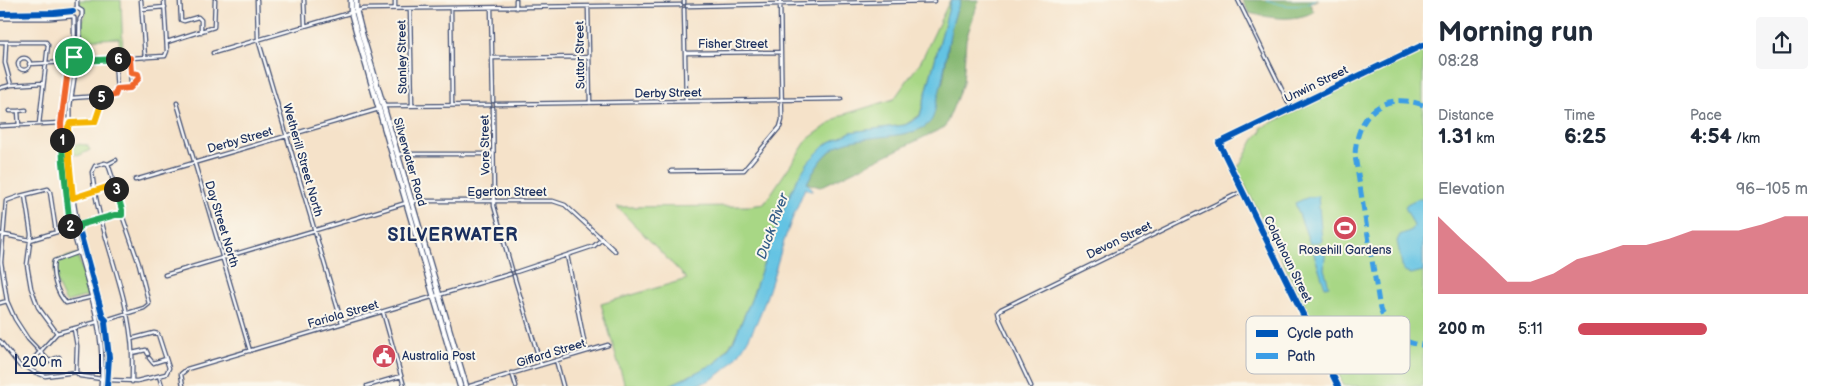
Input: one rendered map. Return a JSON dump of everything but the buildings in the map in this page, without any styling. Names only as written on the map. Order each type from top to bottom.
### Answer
[{"type":"highway","name":"Silverwater Road","points":[[351,0],[436,295],[460,386]]},
{"type":"highway","name":"Silverwater Road","points":[[354,11],[356,0]]},
{"type":"highway","name":"Silverwater Road","points":[[381,107],[397,154],[409,202]]},
{"type":"highway","name":"Silverwater Road","points":[[436,295],[466,386]]},
{"type":"street","points":[[77,0],[77,8]]},
{"type":"street","points":[[141,0],[144,58]]},
{"type":"street","points":[[72,58],[115,59],[166,55],[164,0]]},
{"type":"street","points":[[180,0],[181,20],[184,21],[198,17],[201,21],[201,32]]},
{"type":"street","points":[[167,42],[215,26],[215,0]]},
{"type":"street","name":"Wetherill Street North","points":[[257,0],[258,39],[342,323]]},
{"type":"street","points":[[304,0],[305,26]]},
{"type":"street","points":[[395,0],[395,9]]},
{"type":"street","points":[[516,0],[516,8]]},
{"type":"street","points":[[671,171],[744,170],[780,127],[782,100],[780,0]]},
{"type":"street","points":[[1238,0],[1291,108]]},
{"type":"street","points":[[213,53],[354,11],[588,7],[683,3],[687,6],[935,1]]},
{"type":"street","points":[[683,3],[686,101]]},
{"type":"street","points":[[684,9],[687,6]]},
{"type":"street","name":"Suttor Street","points":[[588,7],[590,103]]},
{"type":"street","points":[[0,14],[54,13],[73,11],[77,8]]},
{"type":"street","points":[[77,8],[82,11],[82,16],[80,18],[78,59],[68,127],[68,154],[78,226],[104,320],[109,351],[107,386]]},
{"type":"street","points":[[142,9],[165,8]]},
{"type":"street","points":[[451,8],[452,104]]},
{"type":"street","name":"Vore Street","points":[[492,8],[495,103]]},
{"type":"street","name":"Stanley Street","points":[[410,9],[412,105]]},
{"type":"street","points":[[73,11],[72,58],[62,123],[63,162],[72,228],[98,322],[103,352],[101,386]]},
{"type":"street","points":[[0,18],[80,18]]},
{"type":"street","points":[[0,42],[41,42],[47,44],[47,63],[43,83],[40,124]]},
{"type":"street","points":[[6,43],[5,61],[10,85]]},
{"type":"street","name":"Unwin Street","points":[[1219,143],[1423,45]]},
{"type":"street","name":"Fisher Street","points":[[685,53],[781,52]]},
{"type":"street","points":[[493,58],[588,57]]},
{"type":"street","points":[[130,58],[133,85]]},
{"type":"street","points":[[20,59],[28,59],[29,64],[28,69],[22,70],[19,68],[20,59]]},
{"type":"street","points":[[71,98],[115,95],[117,89],[115,59]]},
{"type":"street","points":[[29,64],[70,63],[76,65]]},
{"type":"street","points":[[117,89],[128,88],[133,85],[139,75],[131,73]]},
{"type":"street","points":[[0,88],[10,85],[43,83]]},
{"type":"street","points":[[0,126],[95,122],[101,104],[101,97]]},
{"type":"street","name":"Derby Street","points":[[495,103],[841,99]]},
{"type":"street","points":[[490,102],[495,103],[493,108],[490,105],[490,102]]},
{"type":"street","name":"Day Street North","points":[[177,103],[250,351]]},
{"type":"street","name":"Derby Street","points":[[135,180],[381,107],[452,104],[490,105]]},
{"type":"street","name":"Vore Street","points":[[493,108],[495,211],[512,270]]},
{"type":"street","points":[[10,111],[26,110]]},
{"type":"street","points":[[18,111],[19,126]]},
{"type":"street","points":[[62,123],[68,127]]},
{"type":"street","name":"Colquhoun Street","points":[[1219,143],[1304,316]]},
{"type":"street","points":[[397,154],[494,154]]},
{"type":"street","points":[[116,160],[93,168],[100,220],[126,313],[131,339],[132,382]]},
{"type":"street","points":[[27,367],[57,333],[148,306],[139,264],[122,215],[108,164]]},
{"type":"street","points":[[73,198],[113,185]]},
{"type":"street","points":[[56,232],[48,189],[25,194],[6,201],[2,265],[7,301],[20,327],[39,352],[49,360],[59,357]]},
{"type":"street","name":"Devon Street","points":[[1031,386],[998,316],[998,312],[1004,306],[1243,191]]},
{"type":"street","points":[[25,194],[31,234],[27,265],[31,288],[38,307],[57,333]]},
{"type":"street","name":"Egerton Street","points":[[165,275],[409,202],[560,202],[615,251]]},
{"type":"street","points":[[0,234],[30,240],[115,215],[122,215]]},
{"type":"street","points":[[72,228],[78,226]]},
{"type":"street","points":[[541,365],[514,276],[516,272],[596,246],[602,239]]},
{"type":"street","points":[[79,252],[54,261],[55,280],[59,293],[66,303],[92,297]]},
{"type":"street","points":[[567,255],[586,351]]},
{"type":"street","points":[[514,276],[510,274],[512,270],[516,272]]},
{"type":"street","name":"Fariola Street","points":[[183,386],[181,376],[187,370],[510,274]]},
{"type":"street","points":[[0,304],[7,301]]},
{"type":"street","points":[[383,312],[404,386]]},
{"type":"street","points":[[98,322],[104,320]]},
{"type":"street","points":[[74,329],[77,346],[76,372]]},
{"type":"street","points":[[108,380],[132,382],[168,372],[159,336],[155,333],[131,339]]},
{"type":"street","points":[[0,341],[20,366],[27,367],[34,372],[45,376],[76,372],[81,376],[102,379]]},
{"type":"street","name":"Giffard Street","points":[[470,386],[608,345]]},
{"type":"street","points":[[132,353],[146,350],[148,354]]},
{"type":"street","points":[[149,358],[153,363],[166,359]]},
{"type":"street","points":[[556,360],[563,386]]},
{"type":"street","points":[[512,374],[516,386]]},
{"type":"street","name":"Colquhoun Street","points":[[1332,374],[1338,386]]},
{"type":"street","points":[[159,376],[162,386]]},
{"type":"street","points":[[367,386],[401,376]]},
{"type":"green space","points":[[79,0],[121,0],[123,56],[120,56],[119,38],[82,40],[82,20],[86,13],[79,6]]},
{"type":"green space","points":[[950,0],[920,115],[905,125],[851,132],[826,144],[796,181],[778,222],[751,300],[733,341],[716,363],[668,386],[625,386],[601,304],[687,279],[617,207],[750,206],[764,204],[808,139],[842,115],[894,99],[921,61]]},
{"type":"green space","points":[[960,0],[979,0],[966,39],[963,83],[945,127],[820,187],[807,183],[816,168],[832,149],[844,142],[915,132],[943,81],[951,27]]},
{"type":"green space","points":[[1242,0],[1319,0],[1309,2],[1314,12],[1298,17],[1282,18],[1249,13]]},
{"type":"green space","name":"Rosehill Gardens","points":[[1423,49],[1423,386],[1344,386],[1338,374],[1410,374],[1410,316],[1309,316],[1236,167],[1240,165],[1254,139],[1262,131],[1261,128]]},
{"type":"green space","points":[[76,144],[87,145],[90,150],[80,155],[73,154],[71,149]]},
{"type":"green space","points":[[76,254],[89,293],[88,296],[66,302],[55,277],[55,261]]},
{"type":"water","name":"Duck River","points":[[951,0],[961,0],[952,25],[941,85],[930,122],[923,128],[913,132],[861,139],[839,145],[825,156],[807,183],[812,188],[812,191],[805,188],[785,238],[758,319],[736,357],[723,372],[706,382],[683,386],[668,386],[716,363],[733,342],[751,300],[778,222],[796,181],[809,161],[826,144],[851,132],[905,125],[920,116]]},
{"type":"water","points":[[1318,196],[1322,241],[1310,244],[1295,203],[1309,197]]},
{"type":"water","points":[[1419,198],[1423,200],[1423,271],[1411,274],[1403,270],[1397,241],[1400,235],[1412,230],[1414,226],[1405,207]]},
{"type":"water","points":[[1323,245],[1325,256],[1324,269],[1329,286],[1325,287],[1312,248]]},
{"type":"waterway","points":[[1267,0],[1290,6],[1302,5],[1314,0]]},
{"type":"marked path","points":[[1383,316],[1380,309],[1355,156],[1357,142],[1360,129],[1366,118],[1384,104],[1395,101],[1408,101],[1423,105]]},
{"type":"marked path","points":[[1410,342],[1423,345]]},
{"type":"cycle path","points":[[0,14],[73,11]]},
{"type":"cycle path","points":[[1304,316],[1219,143],[1423,45]]},
{"type":"cycle path","points":[[62,126],[63,162],[71,224]]},
{"type":"cycle path","points":[[79,229],[103,317],[106,320],[109,357],[107,386]]},
{"type":"cycle path","points":[[1332,374],[1338,386]]},
{"type":"place","name":"Rosehill Gardens","points":[[1345,228]]},
{"type":"place","name":"Australia Post","points":[[384,356]]},
{"type":"district","name":"SILVERWATER","points":[[453,235]]},
{"type":"route","points":[[74,57],[78,58],[79,61],[130,58],[131,73],[139,75],[139,78],[130,88],[117,89],[114,96],[101,97],[101,104],[95,122],[70,123],[68,127],[68,154],[73,198],[113,185],[122,210],[122,215],[118,214],[79,225],[79,229],[75,231],[70,228],[61,124],[69,62],[74,57]]}]
